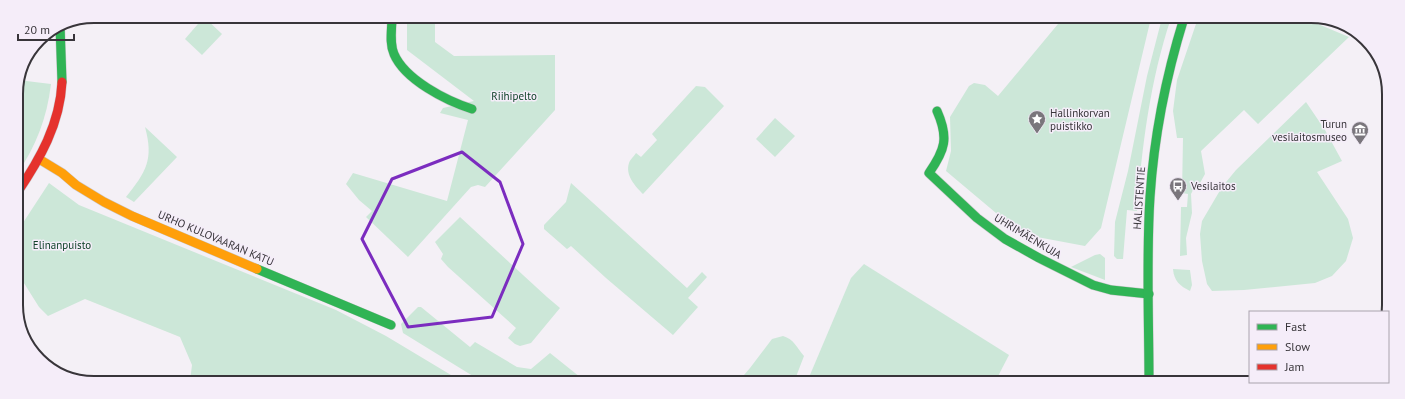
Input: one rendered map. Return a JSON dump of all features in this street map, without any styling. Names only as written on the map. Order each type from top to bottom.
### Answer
[{"type":"street","points":[[392,23],[394,53],[404,70],[440,96],[454,103],[472,109]]},
{"type":"street","name":"HALISTENTIE","points":[[1149,376],[1149,217],[1154,157],[1168,76],[1183,23]]},
{"type":"street","points":[[23,184],[39,159],[52,131],[60,108],[62,74],[60,31]]},
{"type":"street","name":"UHRIMÄENKUJA","points":[[937,111],[945,131],[945,140],[939,159],[929,173],[977,218],[1005,239],[1061,270],[1093,285],[1111,290],[1149,294]]},
{"type":"street","name":"URHO KULOVAARAN KATU","points":[[39,159],[62,173],[76,185],[104,202],[132,216],[366,314],[391,326]]},
{"type":"highlighted area","points":[[462,152],[500,182],[523,244],[492,317],[408,327],[362,239],[392,179]]},
{"type":"green space","points":[[199,23],[210,23],[222,34],[202,55],[185,39]]},
{"type":"green space","name":"Riihipelto","points":[[407,23],[435,23],[435,42],[454,56],[555,55],[555,110],[485,187],[478,185],[471,187],[408,257],[366,217],[372,211],[359,200],[346,184],[353,173],[447,201],[468,120],[440,113],[443,108],[474,101],[407,50]]},
{"type":"green space","name":"Hallinkorvan puistikko","points":[[1057,23],[1150,23],[1101,228],[1085,246],[1021,234],[946,171],[951,151],[950,117],[969,86],[974,83],[985,85],[998,96],[1058,24]]},
{"type":"green space","points":[[1161,23],[1170,23],[1152,90],[1141,162],[1137,211],[1127,210],[1123,259],[1117,259],[1114,256],[1115,222],[1128,171],[1147,76]]},
{"type":"green space","points":[[1196,23],[1316,23],[1349,37],[1258,124],[1244,110],[1201,151],[1205,174],[1200,183],[1197,182],[1191,194],[1192,213],[1186,238],[1187,255],[1180,256],[1181,207],[1187,207],[1188,194],[1182,193],[1183,138],[1177,138],[1173,111],[1177,80]]},
{"type":"green space","points":[[24,81],[51,84],[47,108],[40,131],[23,165],[23,89]]},
{"type":"green space","points":[[696,86],[705,87],[724,106],[643,194],[634,184],[628,172],[630,162],[636,153],[641,157],[657,140],[652,134]]},
{"type":"green space","points":[[1306,102],[1325,130],[1342,161],[1317,172],[1348,219],[1353,238],[1346,261],[1332,276],[1315,283],[1244,290],[1212,291],[1207,284],[1202,261],[1200,234],[1202,221],[1222,187],[1236,170]]},
{"type":"green space","points":[[775,118],[795,136],[775,157],[756,139]]},
{"type":"green space","points":[[145,127],[177,157],[134,202],[126,197],[139,180],[146,165],[149,148]]},
{"type":"green space","name":"Elinanpuisto","points":[[49,183],[79,205],[336,310],[386,336],[453,376],[191,376],[192,365],[180,337],[85,299],[48,316],[39,307],[23,282],[23,223]]},
{"type":"green space","points":[[571,183],[687,288],[702,272],[707,277],[688,298],[698,307],[673,335],[571,246],[567,249],[544,229],[544,225],[566,202]]},
{"type":"green space","points":[[460,217],[560,308],[531,343],[520,346],[508,338],[516,328],[441,259],[443,254],[435,242]]},
{"type":"green space","points":[[1100,254],[1105,258],[1105,280],[1071,267],[1095,255]]},
{"type":"green space","points":[[864,264],[1009,355],[998,376],[810,376],[851,278]]},
{"type":"green space","points":[[1173,269],[1190,270],[1192,285],[1190,291],[1178,283]]},
{"type":"green space","points":[[418,307],[421,307],[470,347],[475,342],[517,367],[531,369],[550,353],[579,376],[473,376],[403,333],[401,324]]},
{"type":"green space","points":[[783,336],[787,337],[804,356],[796,376],[743,376],[750,368],[772,339]]},
{"type":"traffic: fast","points":[[392,23],[392,50],[399,64],[417,81],[439,95],[472,109]]},
{"type":"traffic: fast","points":[[1149,376],[1148,244],[1154,151],[1166,84],[1183,23]]},
{"type":"traffic: fast","points":[[60,31],[62,82]]},
{"type":"traffic: fast","points":[[937,111],[943,129],[944,144],[939,157],[929,173],[977,218],[1005,239],[1093,285],[1111,290],[1149,294]]},
{"type":"traffic: fast","points":[[257,269],[391,325]]},
{"type":"traffic: slow","points":[[39,159],[62,173],[76,185],[104,202],[132,216],[257,269]]},
{"type":"traffic: jam","points":[[23,183],[41,154],[53,127],[62,82]]},
{"type":"place","name":"Hallinkorvan puistikko","points":[[1037,134]]},
{"type":"place","name":"Turun vesilaitosmuseo","points":[[1360,145]]},
{"type":"place","name":"Vesilaitos","points":[[1178,201]]}]
